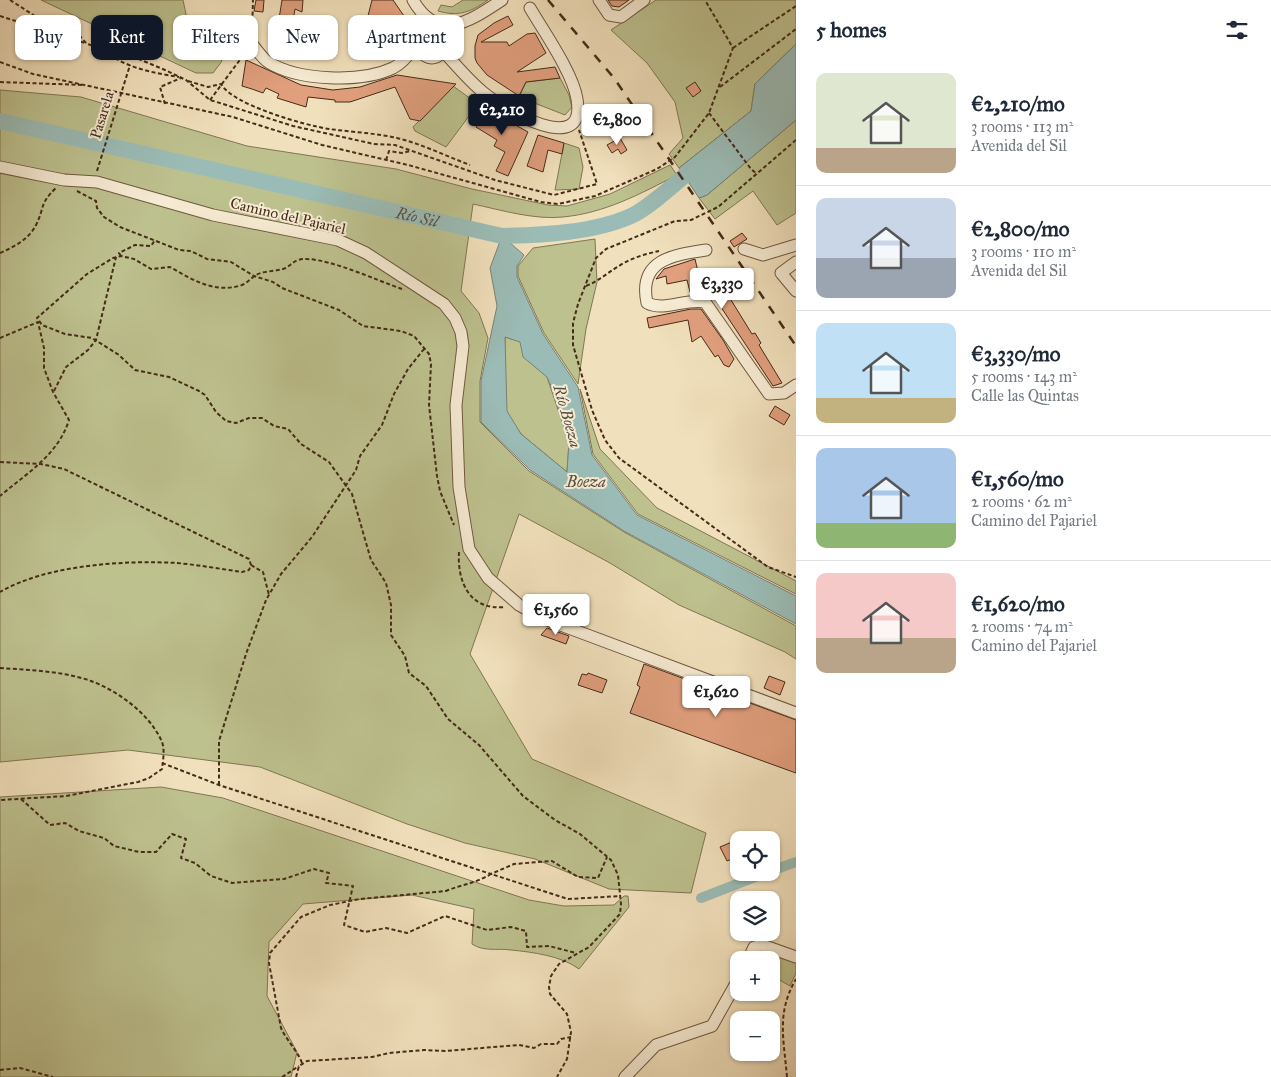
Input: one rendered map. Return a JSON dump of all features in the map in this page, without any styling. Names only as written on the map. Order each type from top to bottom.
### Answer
[{"type":"street","points":[[413,0],[423,15]]},
{"type":"street","points":[[464,21],[473,18],[502,0]]},
{"type":"street","points":[[599,0],[608,15],[622,18],[644,0]]},
{"type":"street","points":[[452,60],[484,94],[504,108],[526,119],[563,129],[576,116],[572,84],[530,8]]},
{"type":"street","points":[[258,51],[267,61],[297,73],[333,78],[369,76],[394,67],[404,60]]},
{"type":"street","name":"Camino del Pajariel","points":[[0,167],[64,180],[97,182],[213,215],[338,240],[366,253],[444,304],[455,318],[461,332],[463,346],[456,405],[459,487],[469,549],[488,578],[519,605],[542,618],[796,713]]},
{"type":"street","points":[[744,249],[763,255],[796,245]]},
{"type":"street","points":[[706,250],[667,258],[651,269],[645,286],[647,303],[656,307],[696,300],[705,302],[769,394],[784,393],[796,385]]},
{"type":"street","points":[[796,262],[781,273],[796,291]]},
{"type":"street","points":[[752,951],[754,947],[762,945],[779,951]]},
{"type":"street","points":[[780,951],[796,957]]},
{"type":"street","points":[[625,1077],[656,1046],[712,1026],[730,994]]},
{"type":"path","points":[[10,0],[38,18],[78,34],[87,44]]},
{"type":"path","points":[[253,15],[254,0]]},
{"type":"path","points":[[705,0],[733,48]]},
{"type":"path","points":[[0,62],[32,74],[88,85],[165,104],[233,117],[322,145],[386,160],[541,202],[558,204],[595,196],[657,169],[675,157],[709,113],[733,48],[796,6]]},
{"type":"path","points":[[0,16],[91,45]]},
{"type":"path","points":[[720,87],[796,29]]},
{"type":"path","points":[[119,60],[158,74],[181,78]]},
{"type":"path","points":[[141,60],[181,78],[208,87],[221,84]]},
{"type":"path","points":[[210,100],[240,60]]},
{"type":"path","name":"Pasarela","points":[[97,171],[130,65]]},
{"type":"path","points":[[165,104],[160,88],[181,78]]},
{"type":"path","points":[[186,80],[210,100],[294,126],[374,144],[395,145],[495,180],[554,194],[597,184],[576,116]]},
{"type":"path","points":[[0,82],[88,85]]},
{"type":"path","points":[[221,84],[225,92],[248,105],[326,128],[397,138],[470,165]]},
{"type":"path","points":[[709,113],[751,169],[757,174]]},
{"type":"path","points":[[796,140],[718,208],[691,220],[675,222],[606,248],[596,258],[585,286],[574,322],[573,345],[592,410],[605,440],[619,458],[768,567],[796,577]]},
{"type":"path","points":[[386,160],[389,151],[402,153],[410,150]]},
{"type":"path","points":[[0,253],[18,245],[36,226],[44,199],[64,180],[80,194],[96,202],[100,212],[113,224],[180,250],[191,251],[207,259],[231,262],[254,276],[339,310],[364,326],[410,334],[424,349],[431,364],[429,406],[437,476],[440,491],[456,530]]},
{"type":"path","points":[[121,256],[119,253],[129,247],[151,246],[155,240]]},
{"type":"path","points":[[585,286],[601,280],[618,266],[635,257],[660,250]]},
{"type":"path","points":[[0,496],[41,464],[64,436],[69,420],[53,392],[44,368],[44,348],[38,318],[44,310],[50,308],[87,274],[116,257],[121,256],[134,259],[152,269],[170,267],[182,275],[203,284],[222,289],[244,284],[254,276],[277,268],[285,269],[294,260],[306,258],[364,274],[406,291],[415,285]]},
{"type":"path","points":[[53,392],[66,367],[88,350],[96,340],[116,257]]},
{"type":"path","points":[[0,338],[38,322],[65,334],[84,336],[96,340],[119,355],[136,370],[169,377],[199,391],[205,395],[216,412],[226,421],[236,423],[249,418],[262,418],[274,426],[288,429],[301,444],[329,462],[352,494],[371,560],[386,583],[391,605],[391,634],[405,656],[410,673],[426,686],[448,719],[478,746],[523,796],[555,820],[580,834],[607,856],[618,875],[620,914],[589,947],[559,964],[551,976],[549,987],[554,1000],[567,1014],[571,1037],[567,1059],[557,1077]]},
{"type":"path","points":[[219,785],[219,742],[246,654],[268,595],[281,574],[312,537],[346,486],[356,470],[360,456],[382,425],[403,377],[424,349]]},
{"type":"path","points":[[0,462],[41,464],[64,469],[107,489],[248,559],[251,565],[262,572],[268,595]]},
{"type":"path","points":[[459,548],[457,570],[469,594],[480,604],[494,608],[519,605]]},
{"type":"path","points":[[0,592],[31,579],[100,565],[177,564],[242,572],[249,570],[251,565]]},
{"type":"path","points":[[0,668],[67,675],[91,681],[132,705],[154,730],[162,743],[162,769],[149,778],[138,782],[66,796],[0,800]]},
{"type":"path","points":[[162,763],[219,785],[568,899],[620,896]]},
{"type":"path","points":[[21,799],[50,825],[65,823],[79,831],[104,838],[114,846],[139,852],[156,852],[172,834],[186,839],[181,858],[196,863],[211,876],[232,883],[284,878],[314,869],[330,873],[326,883],[353,886],[344,925],[365,932],[386,928],[407,933],[445,916],[487,930],[511,927],[526,931],[527,947],[549,946],[578,954]]},
{"type":"path","points":[[302,1063],[298,1053],[285,1038],[281,1028],[269,963],[270,953],[301,918],[330,906],[349,902],[446,891],[458,886],[474,884],[514,864],[552,861],[578,876],[598,878],[607,856]]},
{"type":"path","points":[[787,1077],[782,1014],[786,996],[796,979]]},
{"type":"path","points":[[282,1077],[302,1063],[424,1050],[445,1051],[519,1045],[534,1048],[541,1044],[557,1044],[561,1038],[571,1037]]},
{"type":"path","points":[[296,1077],[299,1066]]},
{"type":"path","points":[[0,1070],[20,1068],[53,1077]]},
{"type":"green space","points":[[41,0],[183,0],[186,15],[173,15],[173,60],[222,61],[213,73],[196,73],[163,57],[163,15],[91,15],[91,24],[81,19],[81,15],[73,15]]},
{"type":"green space","points":[[463,0],[488,0],[476,8],[464,12],[452,14],[438,11],[441,5],[452,7]]},
{"type":"green space","points":[[656,0],[796,0],[796,44],[755,84],[751,111],[679,168],[669,154],[683,138],[675,102],[647,63],[611,30]]},
{"type":"green space","points":[[560,78],[569,95],[572,107],[565,115],[519,97],[526,82]]},
{"type":"green space","points":[[453,86],[478,104],[446,147],[415,131],[413,127]]},
{"type":"green space","points":[[0,90],[81,97],[247,146],[396,169],[472,189],[548,205],[567,206],[610,194],[670,165],[677,175],[622,202],[578,215],[552,218],[541,217],[473,204],[461,291],[479,313],[488,338],[480,381],[480,422],[529,471],[624,532],[796,626],[796,659],[785,652],[679,605],[610,563],[519,514],[470,654],[532,759],[706,833],[691,893],[609,889],[535,859],[465,843],[407,824],[260,767],[128,750],[0,762]]},
{"type":"green space","points":[[796,120],[796,213],[777,225],[753,191],[715,219],[699,198],[707,195]]},
{"type":"green space","points":[[564,143],[579,148],[583,167],[579,189],[555,190]]},
{"type":"green space","points":[[595,239],[597,282],[586,329],[578,384],[544,333],[518,276],[518,266],[533,248]]},
{"type":"green space","points":[[505,337],[521,342],[538,368],[547,377],[569,442],[567,472],[521,434],[506,411]]},
{"type":"green space","points":[[580,389],[600,449],[657,508],[796,581],[796,594],[638,514],[593,454]]},
{"type":"green space","points":[[161,787],[223,798],[529,900],[564,906],[614,905],[624,896],[628,896],[629,907],[579,969],[564,961],[546,955],[506,949],[486,949],[472,944],[474,909],[412,895],[303,904],[269,942],[267,996],[297,1052],[291,1077],[0,1077],[0,797]]},
{"type":"green space","points":[[780,955],[796,962],[796,973],[790,986],[780,980]]},
{"type":"water","points":[[796,44],[796,120],[707,195],[699,198],[679,168],[751,111],[755,84]]},
{"type":"water","name":"Boeza","points":[[502,236],[524,255],[517,266],[517,277],[543,334],[578,387],[592,455],[637,515],[796,596],[796,624],[624,531],[530,470],[481,422],[481,381],[497,306],[490,268]],"holes":[[[505,337],[520,342],[523,357],[547,377],[553,391],[569,442],[567,472],[521,434],[507,411]]]},
{"type":"building","points":[[256,0],[264,0],[263,12],[254,11]]},
{"type":"building","points":[[282,0],[303,0],[302,12],[295,9],[294,15],[280,15]]},
{"type":"building","points":[[372,0],[393,0],[403,15],[368,15]]},
{"type":"building","points":[[608,0],[629,0],[619,7],[612,6]]},
{"type":"building","points":[[508,16],[513,25],[481,42],[507,42],[509,46],[527,34],[535,33],[546,53],[517,72],[555,67],[560,78],[526,82],[519,96],[487,75],[475,58],[475,46],[478,35],[494,23]]},
{"type":"building","points":[[246,60],[301,85],[333,90],[360,87],[397,75],[456,84],[420,121],[410,119],[395,87],[350,102],[335,102],[335,100],[308,97],[306,107],[277,98],[279,94],[266,88],[263,93],[242,86]]},
{"type":"building","points":[[695,82],[701,91],[693,97],[686,88]]},
{"type":"building","points":[[478,104],[528,132],[508,176],[496,171],[505,152],[494,146],[497,140],[476,127],[481,120],[471,113]]},
{"type":"building","points":[[538,135],[564,143],[562,154],[548,150],[543,172],[527,166]]},
{"type":"building","points":[[620,138],[627,150],[621,154],[618,149],[612,153],[607,145]]},
{"type":"building","points":[[742,233],[747,239],[734,247],[730,241]]},
{"type":"building","points":[[695,259],[700,280],[707,278],[716,282],[721,289],[723,287],[752,334],[755,333],[761,343],[759,345],[782,383],[773,386],[713,295],[701,290],[690,292],[687,280],[667,284],[666,276],[656,279],[664,269]]},
{"type":"building","points":[[691,309],[701,309],[723,340],[734,359],[729,367],[724,365],[718,355],[715,357],[701,336],[692,342],[688,320],[649,328],[647,318]]},
{"type":"building","points":[[775,406],[790,415],[784,425],[769,416]]},
{"type":"building","points":[[547,628],[569,636],[566,644],[541,635]]},
{"type":"building","points":[[644,664],[796,720],[796,773],[630,713],[640,687],[637,685]]},
{"type":"building","points":[[588,673],[607,680],[602,693],[578,685],[582,674],[587,675]]},
{"type":"building","points":[[769,676],[785,682],[780,695],[764,688]]},
{"type":"building","points":[[730,843],[730,860],[727,861],[720,847]]},
{"type":"waterway","name":"Río Sil","points":[[0,121],[502,236],[568,232],[616,222],[648,206],[702,161]]},
{"type":"waterway","points":[[780,868],[796,862]]},
{"type":"waterway","points":[[701,898],[745,881]]},
{"type":"railway","points":[[548,0],[614,78],[796,346]]},
{"type":"water label","name":"Río Boeza","points":[[568,416]]}]
